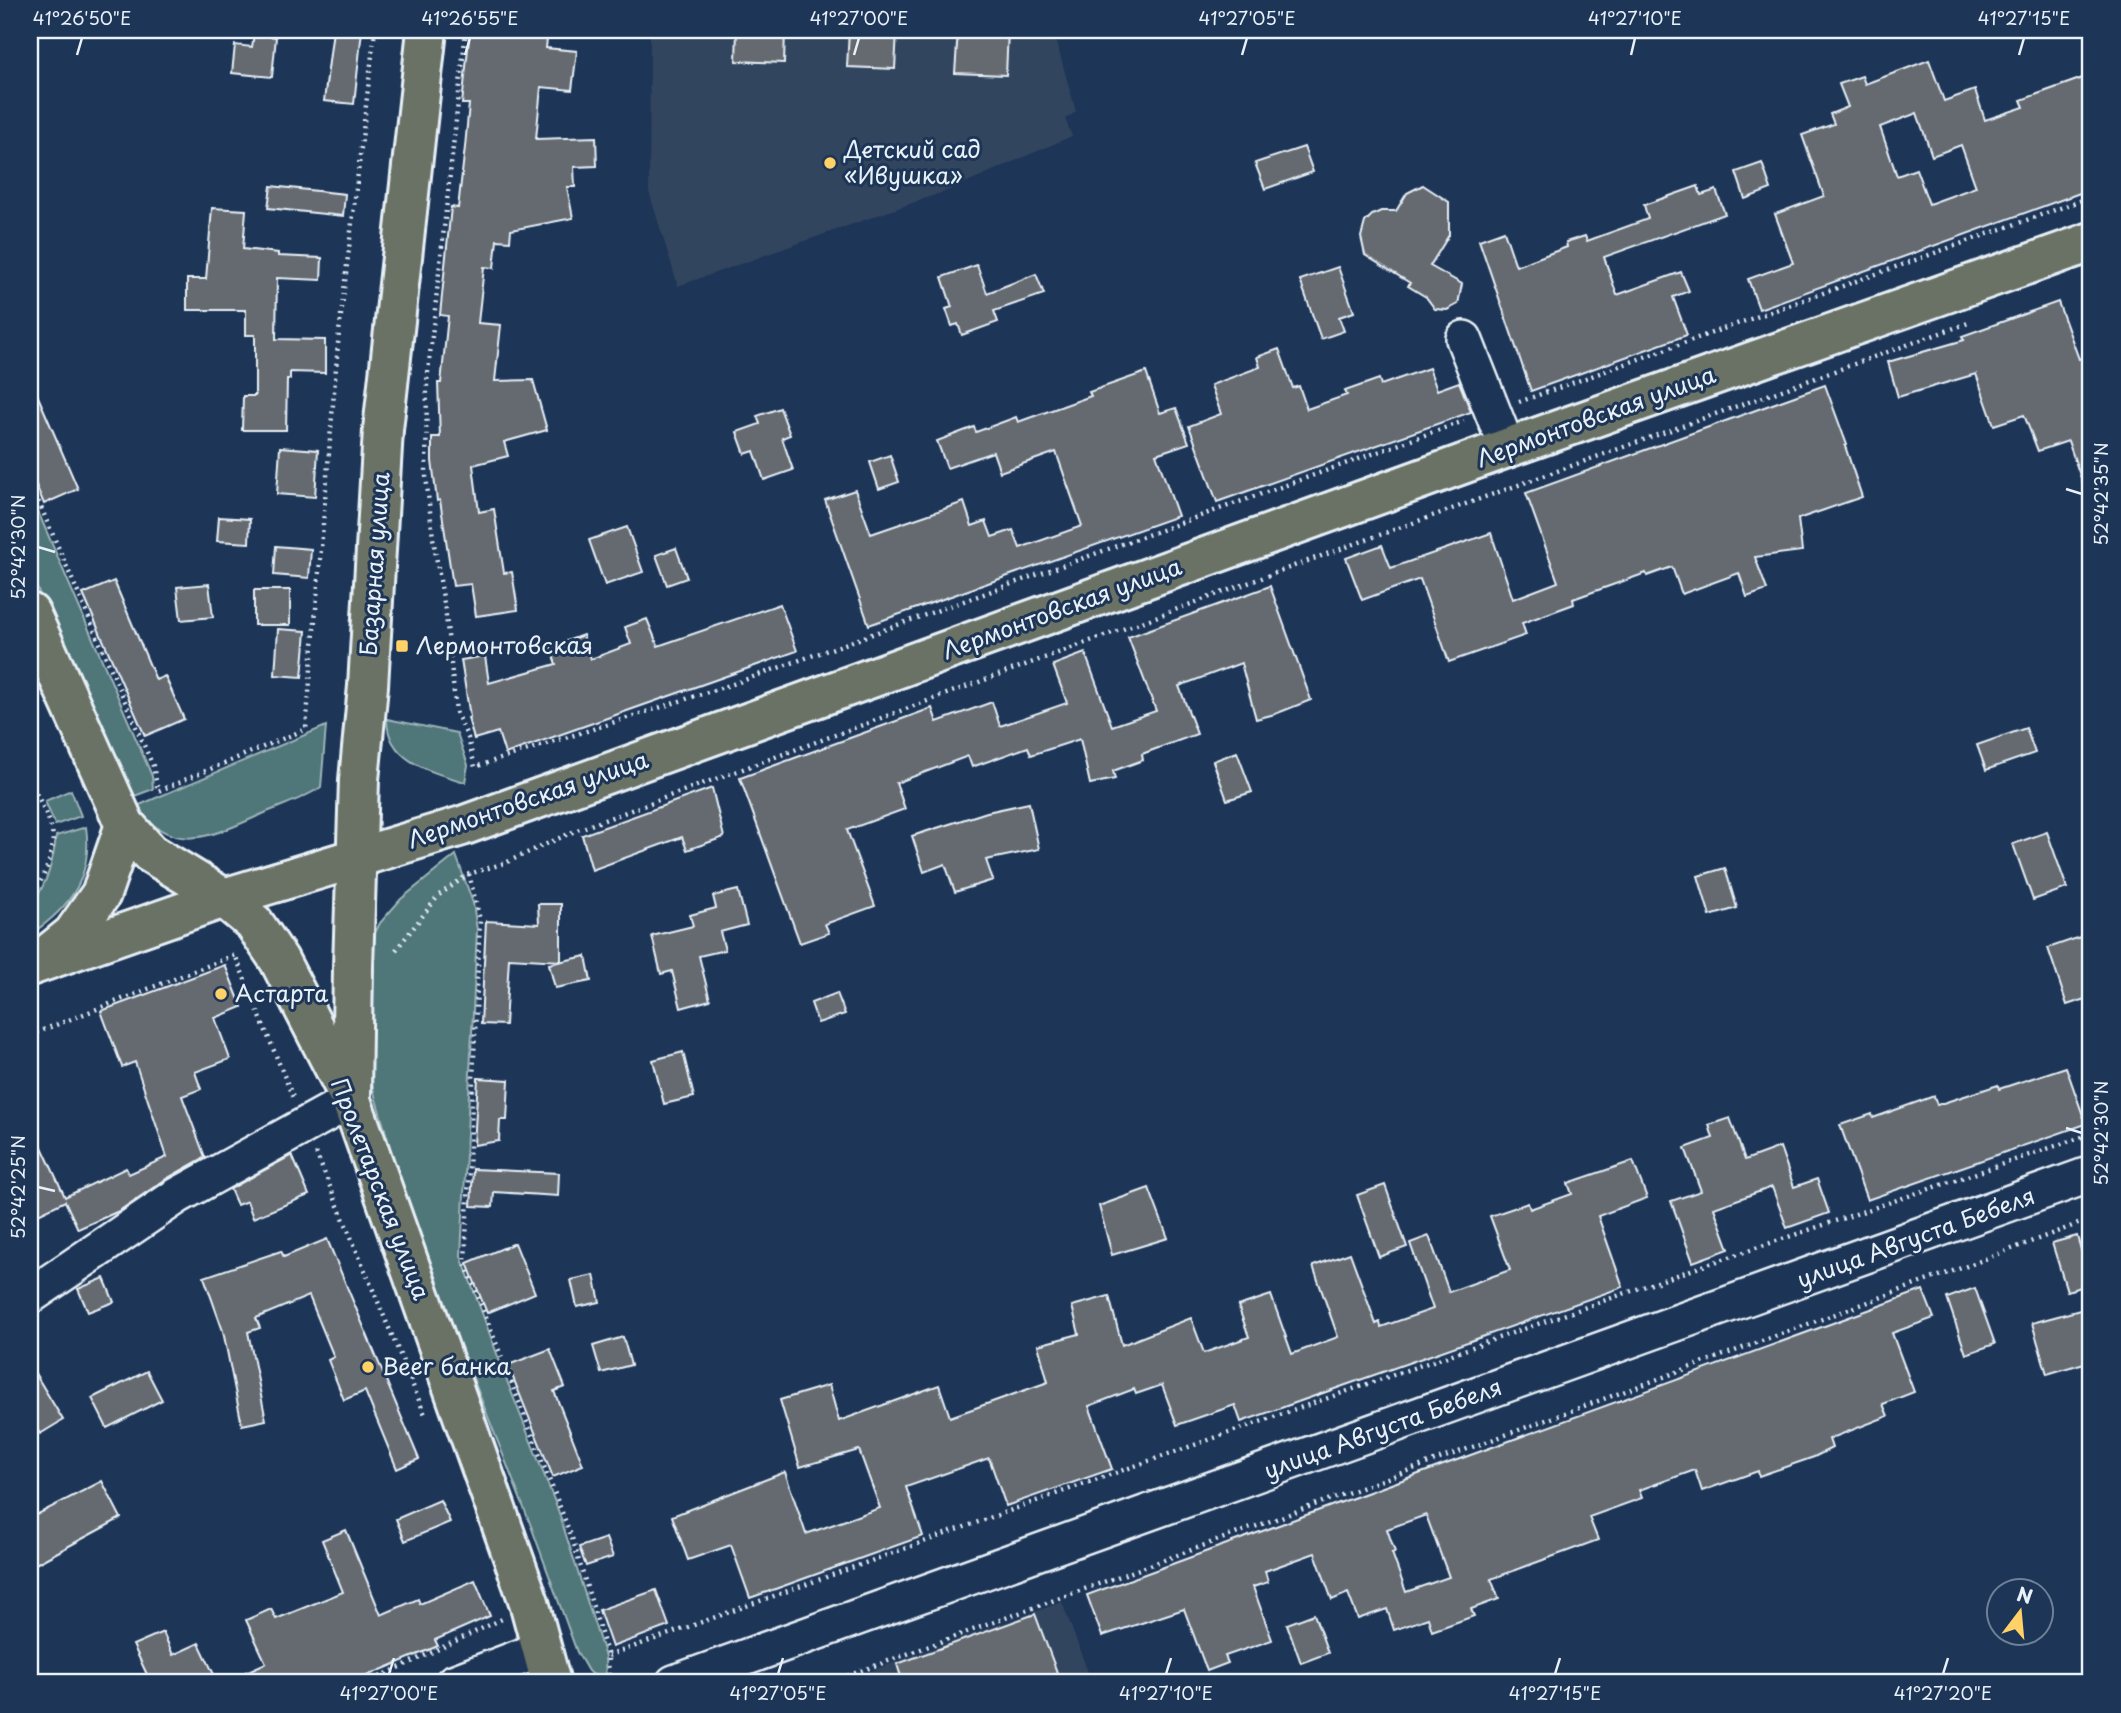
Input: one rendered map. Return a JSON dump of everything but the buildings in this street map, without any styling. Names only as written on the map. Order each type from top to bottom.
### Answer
[{"type":"main road","name":"Базарная улица","points":[[351,1100],[359,780],[368,686],[383,430],[427,30]]},
{"type":"main road","name":"Лермонтовская улица","points":[[32,965],[224,898],[462,826],[1507,448],[2091,242]]},
{"type":"main road","name":"Пролетарская улица","points":[[34,631],[125,825],[150,853],[224,898],[254,923],[279,960],[351,1100],[529,1602],[547,1666]]},
{"type":"main road","points":[[32,965],[73,934],[90,912],[114,864],[125,825]]},
{"type":"street","points":[[1464,339],[1507,448]]},
{"type":"street","points":[[30,1296],[177,1196],[351,1100]]},
{"type":"street","name":"улица Августа Бебеля","points":[[674,1683],[2091,1174]]},
{"type":"street","points":[[453,1683],[547,1666]]},
{"type":"path","points":[[30,482],[153,766],[158,791],[306,729],[339,332],[375,30]]},
{"type":"path","points":[[466,30],[427,380],[426,476],[446,616],[456,712],[468,738],[475,767],[739,682],[2091,197]]},
{"type":"path","points":[[396,950],[439,895],[469,874],[505,863],[577,830],[1311,560],[1978,319]]},
{"type":"path","points":[[30,780],[52,831],[46,865],[40,883],[30,897]]},
{"type":"path","points":[[469,874],[480,920],[465,1263],[572,1538],[608,1656],[609,1683]]},
{"type":"path","points":[[30,1035],[235,955],[429,1424]]},
{"type":"path","points":[[608,1656],[1117,1472],[1668,1278],[2091,1134]]},
{"type":"path","points":[[828,1683],[2091,1219]]},
{"type":"path","points":[[367,1683],[512,1614]]},
{"type":"shaded area","name":"Детский сад «Ивушка»","points":[[650,30],[1053,30],[1076,112],[1065,119],[1072,136],[949,190],[678,286],[649,192]]},
{"type":"shaded area","points":[[1062,1602],[1092,1683],[838,1683]]},
{"type":"green space","points":[[30,493],[152,776],[153,789],[132,797],[30,573]]},
{"type":"green space","points":[[387,719],[457,733],[468,765],[465,782],[425,769],[403,755],[394,745]]},
{"type":"green space","points":[[326,726],[321,787],[232,828],[198,837],[181,837],[166,833],[151,823],[137,806]]},
{"type":"green space","points":[[71,790],[81,816],[55,825],[45,801]]},
{"type":"green space","points":[[86,827],[86,861],[76,889],[57,913],[31,934],[30,904],[41,890],[49,872],[56,836]]},
{"type":"green space","points":[[456,855],[473,903],[477,930],[461,1256],[558,1510],[605,1657],[606,1683],[588,1671],[577,1652],[531,1526],[422,1254],[365,1054],[368,947],[380,923],[401,899]]},
{"type":"place","name":"Детский сад «Ивушка»","points":[[830,163]]},
{"type":"place","name":"Лермонтовская","points":[[402,646]]},
{"type":"place","name":"Астарта","points":[[221,994]]},
{"type":"place","name":"Beer банка","points":[[368,1367]]}]
